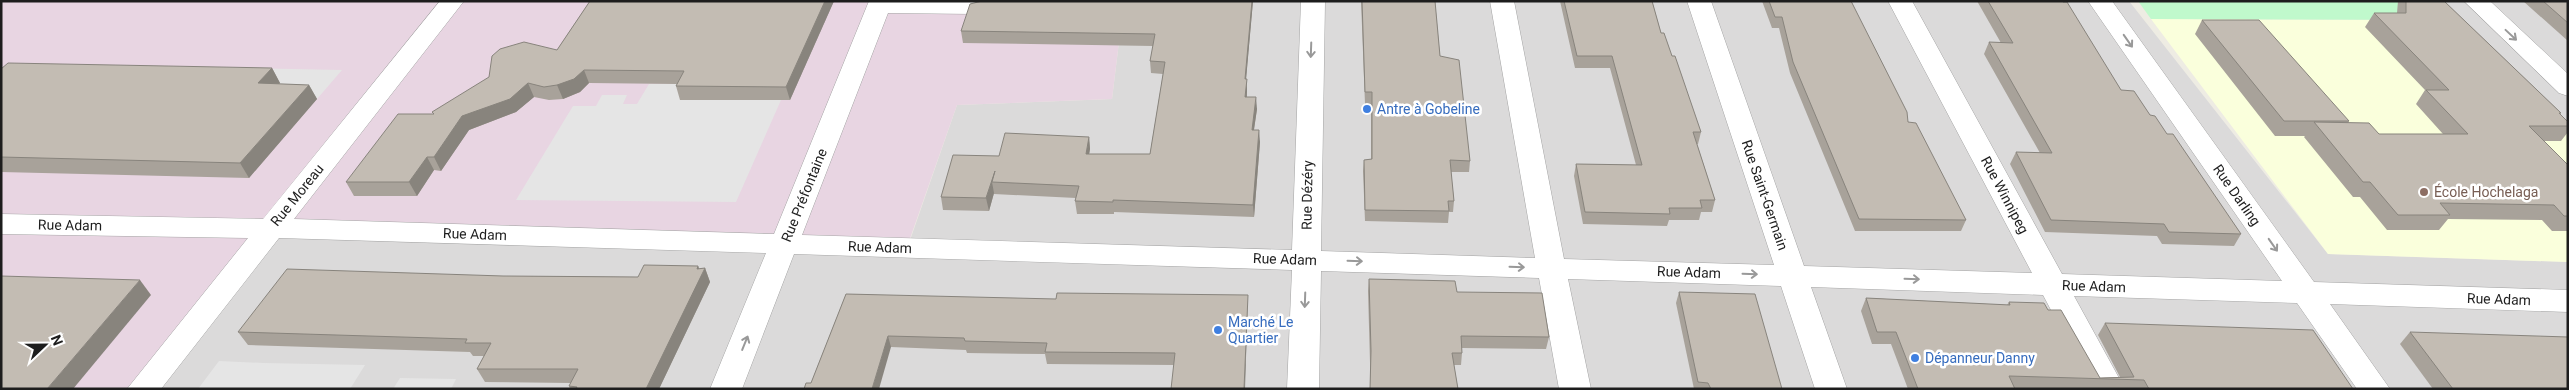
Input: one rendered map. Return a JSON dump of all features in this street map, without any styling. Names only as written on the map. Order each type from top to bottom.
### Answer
[{"type":"street","name":"Rue Moreau","points":[[143,389],[452,1]]},
{"type":"street","name":"Rue Dézéry","points":[[1303,389],[1312,1]]},
{"type":"street","points":[[1502,1],[1575,389]]},
{"type":"street","name":"Rue Saint-Germain","points":[[1698,1],[1794,276],[1831,389]]},
{"type":"street","name":"Rue Winnipeg","points":[[1900,1],[2109,389]]},
{"type":"street","name":"Rue Darling","points":[[2100,1],[2374,389]]},
{"type":"street","points":[[2476,1],[2568,88]]},
{"type":"street","points":[[880,4],[975,7]]},
{"type":"street","name":"Rue Préfontaine","points":[[726,389],[880,4]]},
{"type":"street","name":"Rue Adam","points":[[1,224],[270,228],[2568,301]]},
{"type":"shaded area","points":[[1,1],[1124,1],[1112,99],[957,105],[907,247],[270,228],[142,389],[1,389]]},
{"type":"shaded area","points":[[1124,1],[2129,1],[2328,254],[2568,262],[2568,389],[142,389],[269,228],[908,246],[957,105],[1112,99]]},
{"type":"shaded area","points":[[2439,1],[2568,1],[2568,129]]},
{"type":"shaded area","name":"École Hochelaga","points":[[2151,19],[2457,20],[2568,129],[2568,262],[2328,254]]},
{"type":"shaded area","points":[[34,64],[342,70],[317,99],[266,98],[279,83]]},
{"type":"shaded area","points":[[649,84],[689,84],[681,100],[781,100],[736,202],[516,200],[573,106],[596,106],[602,95],[627,95],[623,104],[637,104]]},
{"type":"shaded area","points":[[219,361],[365,365],[350,389],[198,389]]},
{"type":"shaded area","points":[[400,378],[456,379],[451,389],[393,389]]},
{"type":"green space","points":[[2138,1],[2437,1],[2457,20],[2151,19]]},
{"type":"building","points":[[590,1],[825,1],[786,87],[676,86],[684,71],[584,70],[574,79],[557,85],[544,87],[528,83],[510,99],[462,116],[434,157],[427,157],[409,182],[346,182],[398,114],[434,114],[432,112],[489,77],[492,56],[500,49],[524,42],[557,50]]},
{"type":"building","points":[[982,1],[1252,1],[1245,97],[1256,97],[1252,130],[1259,130],[1253,205],[1113,200],[1113,202],[1075,201],[1079,186],[992,182],[995,171],[986,198],[941,197],[953,155],[999,156],[1005,133],[1089,137],[1086,154],[1150,154],[1165,62],[1150,61],[1155,34],[961,31],[970,4]]},
{"type":"building","points":[[1362,1],[1435,1],[1440,56],[1459,60],[1470,161],[1450,160],[1454,201],[1448,201],[1449,211],[1365,210],[1364,160],[1372,159],[1372,92],[1365,92]]},
{"type":"building","points":[[1564,1],[1652,1],[1661,33],[1664,33],[1672,56],[1675,56],[1701,132],[1693,132],[1715,200],[1700,200],[1702,208],[1669,208],[1670,214],[1585,212],[1576,164],[1642,165],[1612,56],[1577,56]]},
{"type":"building","points":[[1769,1],[1851,1],[1907,112],[1908,122],[1916,123],[1966,220],[1859,219],[1793,62],[1782,17],[1775,17]]},
{"type":"building","points":[[1988,1],[2067,2],[2121,90],[2134,91],[2150,115],[2155,116],[2167,134],[2173,134],[2241,234],[2169,232],[2164,224],[2051,220],[2016,152],[2052,153],[1989,42],[2013,43]]},
{"type":"building","points":[[2406,1],[2444,1],[2561,113],[2559,113],[2568,122],[2568,126],[2529,126],[2568,165],[2568,216],[2564,216],[2554,205],[2440,203],[2450,215],[2398,215],[2370,182],[2363,182],[2314,122],[2369,123],[2379,134],[2468,134],[2426,90],[2449,90],[2374,13],[2406,13]]},
{"type":"building","points":[[2543,1],[2568,1],[2568,23]]},
{"type":"building","points":[[2202,20],[2259,20],[2349,121],[2284,121]]},
{"type":"building","points":[[8,63],[272,68],[258,83],[309,85],[240,163],[1,157],[1,69]]},
{"type":"building","points":[[644,265],[698,266],[697,269],[705,268],[646,389],[576,389],[577,387],[569,386],[578,369],[477,369],[491,343],[465,343],[467,339],[238,332],[287,269],[503,276],[638,277]]},
{"type":"building","points":[[1,276],[140,280],[47,389],[1,389]]},
{"type":"building","points":[[1369,279],[1455,281],[1457,292],[1542,293],[1549,337],[1461,336],[1462,353],[1452,353],[1458,389],[1370,389]]},
{"type":"building","points":[[1679,292],[1755,294],[1782,389],[1711,389],[1708,383],[1698,382]]},
{"type":"building","points":[[1057,293],[1248,295],[1244,389],[1171,389],[1175,353],[1045,352],[1047,343],[965,341],[964,338],[888,336],[872,389],[804,389],[806,383],[811,383],[846,294],[1056,299]]},
{"type":"building","points":[[1866,298],[2010,305],[2009,302],[2044,303],[2048,310],[2061,310],[2100,378],[2134,377],[2105,323],[2313,330],[2353,389],[2149,389],[2144,380],[2009,376],[2015,389],[1918,389],[1896,332],[1877,332]]},
{"type":"building","points":[[2410,332],[2568,337],[2568,389],[2453,389]]},
{"type":"place","name":"Antre à Gobeline","points":[[1367,109]]},
{"type":"place","name":"École Hochelaga","points":[[2424,192]]},
{"type":"place","name":"Marché Le Quartier","points":[[1218,330]]},
{"type":"place","name":"Dépanneur Danny","points":[[1915,358]]}]
